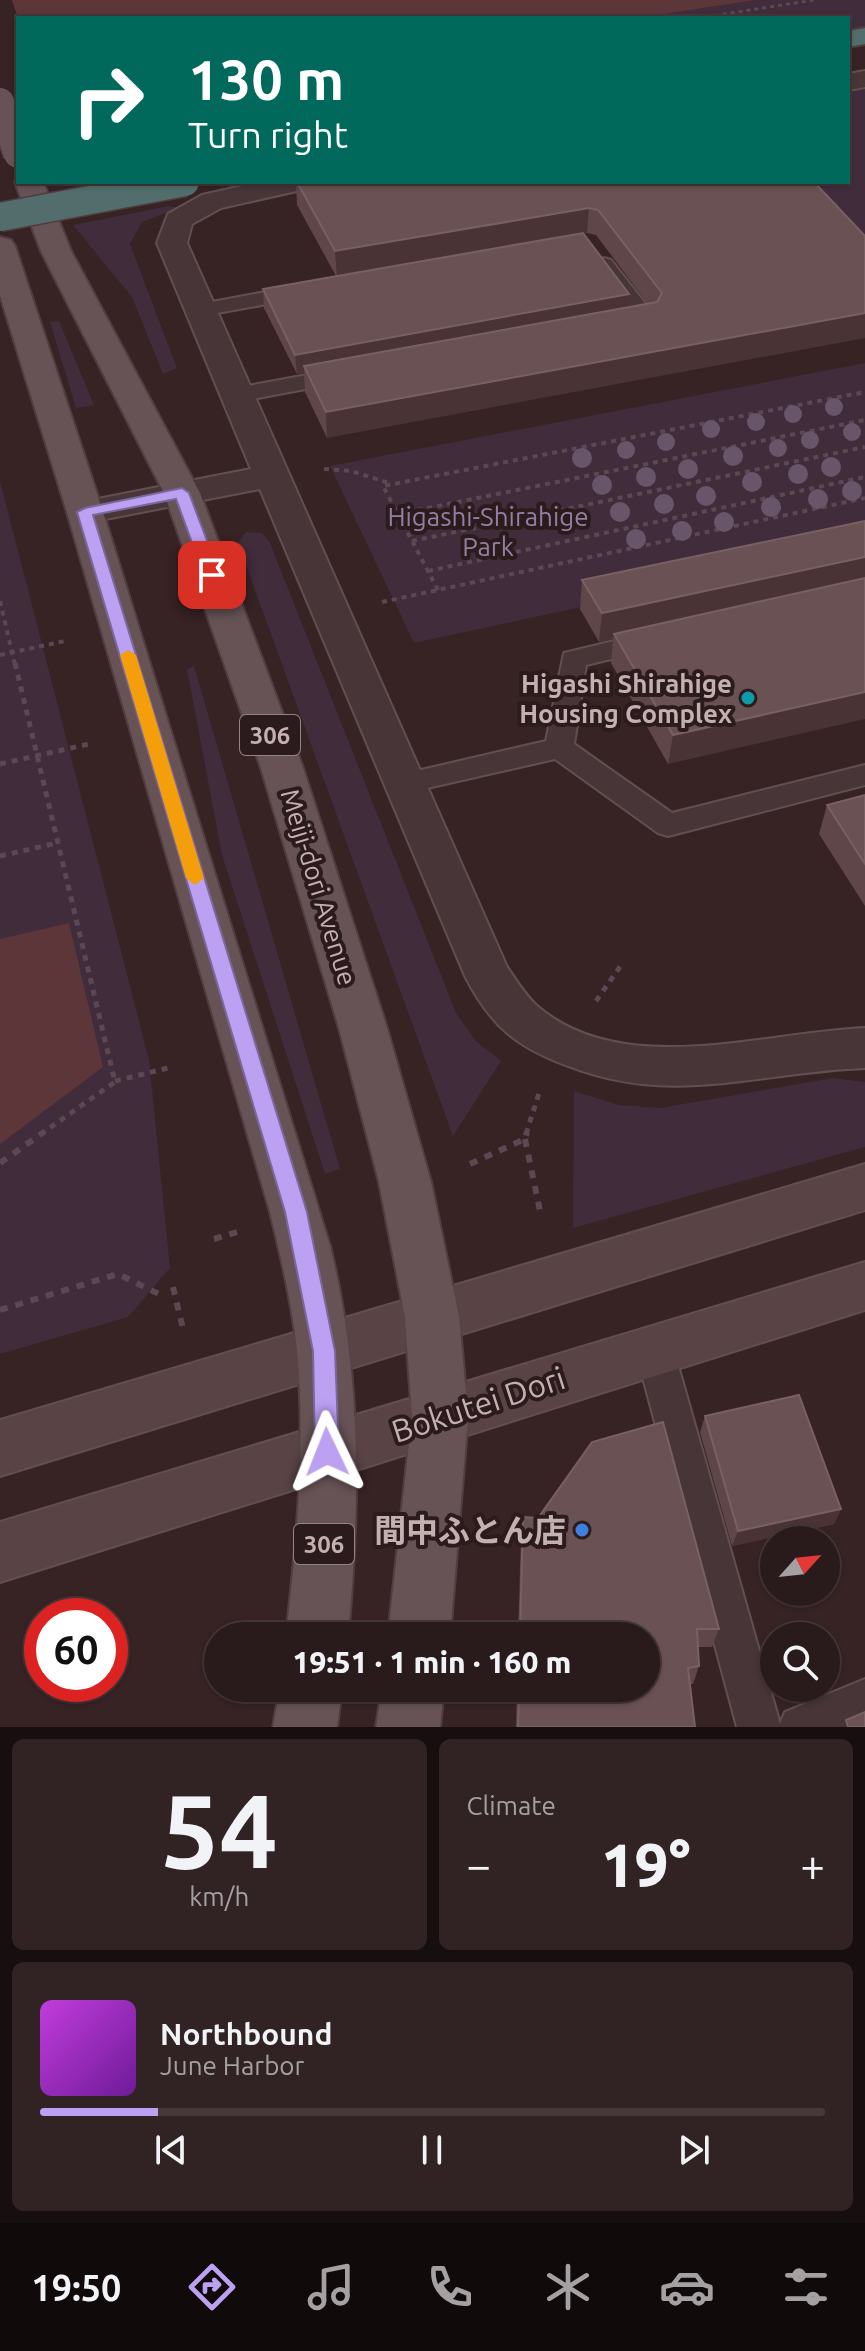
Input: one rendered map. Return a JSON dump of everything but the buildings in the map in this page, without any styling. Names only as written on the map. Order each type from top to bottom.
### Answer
[{"type":"highway","points":[[0,193],[52,184]]},
{"type":"highway","points":[[0,217],[174,184]]},
{"type":"main road","points":[[0,102],[16,148]]},
{"type":"main road","name":"Meiji-dori Avenue","points":[[30,184],[56,251],[182,493],[282,768],[363,1028],[405,1182],[432,1317],[440,1416],[420,1622]]},
{"type":"main road","name":"306","points":[[0,246],[85,512],[296,1212],[324,1351],[327,1452],[318,1622]]},
{"type":"main road","points":[[0,1448],[865,1187]]},
{"type":"main road","name":"Bokutei Dori","points":[[0,1552],[654,1348],[865,1286]]},
{"type":"main road","points":[[305,1727],[309,1702]]},
{"type":"main road","points":[[408,1727],[411,1702]]},
{"type":"street","points":[[291,184],[212,201],[178,220],[172,243],[488,976],[518,1017],[548,1036],[596,1058],[652,1070],[729,1065],[831,1048],[865,1048]]},
{"type":"street","points":[[85,512],[272,476]]},
{"type":"lane","points":[[588,242],[646,320],[601,328]]},
{"type":"lane","points":[[201,310],[330,287]]},
{"type":"lane","points":[[237,395],[374,370]]},
{"type":"lane","points":[[559,748],[574,659],[681,635]]},
{"type":"lane","points":[[405,783],[559,748],[668,825],[865,775]]},
{"type":"lane","points":[[654,1348],[759,1727]]},
{"type":"lane","points":[[800,1727],[865,1700]]},
{"type":"path","points":[[712,16],[814,0]]},
{"type":"path","points":[[438,590],[383,486],[865,392]]},
{"type":"path","points":[[398,514],[865,420]]},
{"type":"path","points":[[412,541],[865,447]]},
{"type":"path","points":[[319,469],[351,471],[393,484]]},
{"type":"path","points":[[428,571],[865,477]]},
{"type":"path","points":[[382,602],[865,498]]},
{"type":"path","points":[[0,601],[115,1082]]},
{"type":"path","points":[[0,655],[65,641]]},
{"type":"path","points":[[0,764],[89,744]]},
{"type":"path","points":[[0,856],[58,843]]},
{"type":"path","points":[[592,1007],[622,964]]},
{"type":"path","points":[[0,1163],[115,1082],[172,1067]]},
{"type":"path","points":[[540,1211],[525,1139],[541,1087]]},
{"type":"path","points":[[470,1164],[525,1139]]},
{"type":"path","points":[[214,1239],[243,1230]]},
{"type":"path","points":[[0,1310],[118,1274],[165,1297]]},
{"type":"path","points":[[173,1287],[183,1329]]},
{"type":"green space","points":[[756,0],[865,0],[865,45],[850,48],[850,16],[651,16]]},
{"type":"green space","points":[[865,87],[865,237],[816,184],[850,184],[850,90]]},
{"type":"green space","points":[[169,206],[179,208],[142,222],[130,244],[177,368],[163,374],[132,297],[73,225]]},
{"type":"green space","points":[[59,321],[94,405],[76,408],[50,322]]},
{"type":"green space","name":"Higashi-Shirahige Park","points":[[865,363],[865,546],[414,643],[330,466]]},
{"type":"green space","points":[[0,481],[149,1060],[170,1268],[128,1317],[0,1354]]},
{"type":"green space","points":[[246,532],[262,533],[270,543],[456,1013],[476,1041],[501,1061],[453,1136],[238,543]]},
{"type":"green space","points":[[194,666],[340,1169],[325,1174],[222,855],[187,669]]},
{"type":"green space","points":[[833,1078],[865,1082],[865,1147],[573,1228],[574,1091],[619,1105],[660,1108]]},
{"type":"shaded area","points":[[0,0],[756,0],[651,16],[16,16]]},
{"type":"shaded area","points":[[69,923],[103,1067],[0,1144],[0,939]]},
{"type":"pier","points":[[0,0],[12,0],[17,16],[16,118],[0,121]]},
{"type":"slow traffic","points":[[128,655],[195,878]]},
{"type":"place","name":"Higashi Shirahige Housing Complex","points":[[748,698]]},
{"type":"place","name":"間中ふとん店","points":[[582,1530]]},
{"type":"route","points":[[212,575],[182,493],[85,512],[296,1212],[324,1351],[327,1452]]}]
